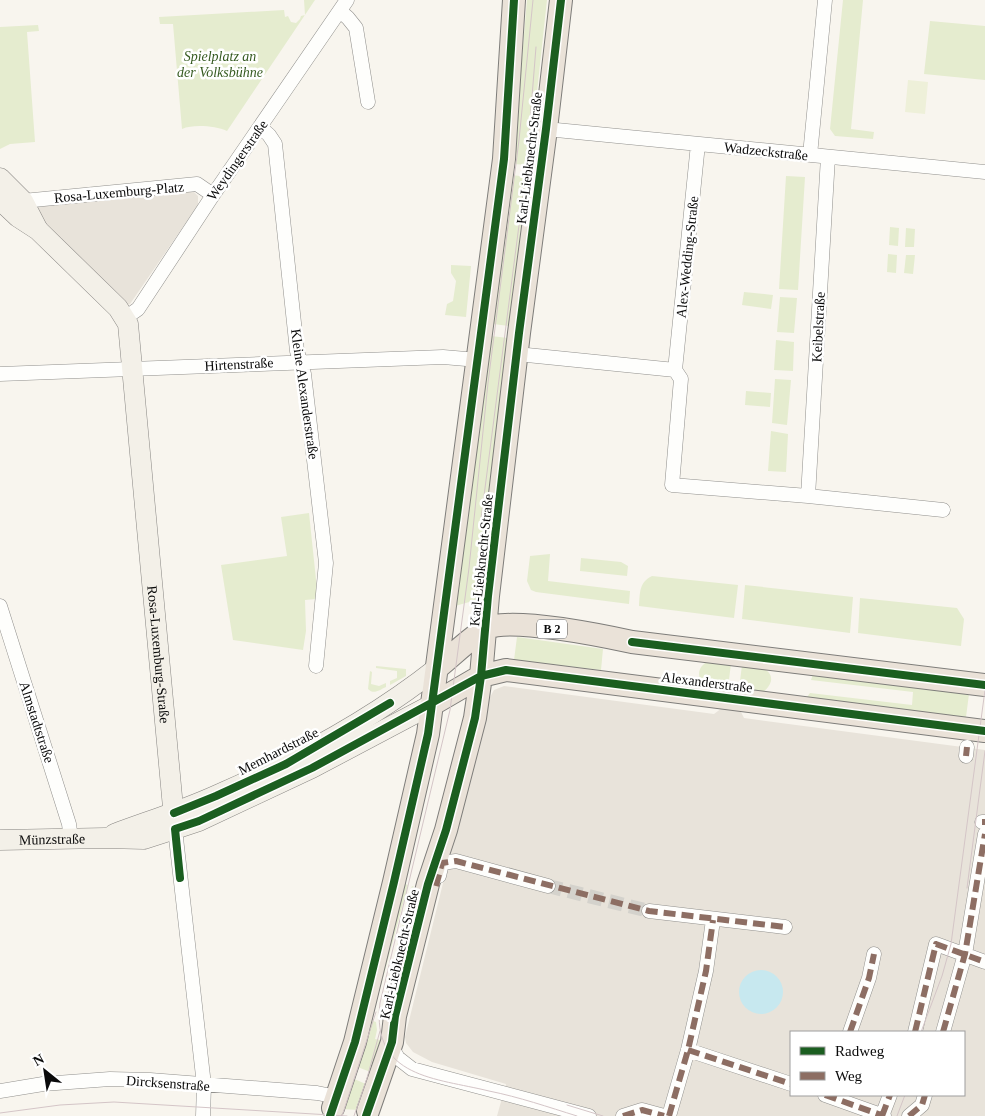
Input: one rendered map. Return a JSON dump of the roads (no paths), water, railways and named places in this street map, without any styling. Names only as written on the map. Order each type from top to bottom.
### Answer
[{"type":"main road","name":"Karl-Liebknecht-Straße","points":[[335,1103],[355,1042],[425,755],[504,159],[514,0]]},
{"type":"main road","name":"Karl-Liebknecht-Straße","points":[[368,1111],[391,1046],[395,1016],[428,884],[446,830],[474,718],[481,676],[488,596],[561,0]]},
{"type":"main road","name":"B 2","points":[[486,628],[511,624],[531,626],[593,634],[632,642],[985,685]]},
{"type":"main road","points":[[437,668],[486,628]]},
{"type":"main road","name":"Alexanderstraße","points":[[433,704],[481,676],[506,670],[985,731]]},
{"type":"street","points":[[810,155],[825,0]]},
{"type":"street","points":[[344,6],[348,18],[356,28],[368,102]]},
{"type":"street","name":"Weydingerstraße","points":[[125,318],[138,309],[213,194],[344,6]]},
{"type":"street","name":"Kleine Alexanderstraße","points":[[260,127],[275,144],[297,351],[304,374],[314,443],[326,563],[316,666]]},
{"type":"street","name":"Wadzeckstraße","points":[[546,129],[985,172]]},
{"type":"street","name":"Alex-Wedding-Straße","points":[[698,144],[675,370],[681,379],[672,485],[808,496]]},
{"type":"street","name":"Keibelstraße","points":[[808,496],[828,157]]},
{"type":"street","name":"Rosa-Luxemburg-Straße","points":[[0,178],[23,201],[38,230]]},
{"type":"street","name":"Rosa-Luxemburg-Platz","points":[[23,201],[197,184],[213,194]]},
{"type":"street","name":"Rosa-Luxemburg-Straße","points":[[0,200],[18,217],[38,230],[118,308],[128,324],[175,821],[204,1085],[203,1116]]},
{"type":"street","points":[[517,354],[675,370]]},
{"type":"street","name":"Hirtenstraße","points":[[0,374],[452,357],[478,360]]},
{"type":"street","points":[[808,496],[942,510]]},
{"type":"street","name":"Almstadtstraße","points":[[0,606],[69,824],[71,839]]},
{"type":"street","name":"Memhardstraße","points":[[175,821],[223,793],[306,753],[379,710],[437,668]]},
{"type":"street","name":"Memhardstraße","points":[[175,821],[199,820],[312,768],[433,704]]},
{"type":"street","name":"Münzstraße","points":[[0,840],[144,839],[175,821]]},
{"type":"street","points":[[943,1031],[965,954],[984,826]]},
{"type":"street","points":[[436,886],[442,863],[456,861],[548,886]]},
{"type":"street","points":[[649,911],[706,915],[785,927]]},
{"type":"street","points":[[669,1116],[688,1050],[706,971],[706,915]]},
{"type":"street","points":[[915,1031],[936,944],[985,962]]},
{"type":"street","points":[[850,1031],[869,978],[874,954]]},
{"type":"street","points":[[391,1046],[398,1058],[412,1069],[589,1116]]},
{"type":"street","points":[[688,1050],[790,1084]]},
{"type":"street","name":"Dircksenstraße","points":[[0,1091],[43,1084],[95,1080],[150,1080],[317,1092],[335,1103]]},
{"type":"street","points":[[832,1096],[883,1116],[890,1096]]},
{"type":"street","points":[[910,1116],[922,1105],[925,1096]]},
{"type":"street","points":[[623,1116],[642,1110],[664,1116]]},
{"type":"water","points":[[761,970],[773,974],[779,980],[783,992],[779,1004],[773,1010],[761,1014],[749,1010],[743,1004],[739,992],[743,980],[749,974]]},
{"type":"tunnel","points":[[548,886],[649,911]]},
{"type":"tram line","points":[[533,0],[519,140],[488,383],[469,568],[450,710],[380,1003],[380,1028],[386,1047],[397,1060],[411,1070],[429,1077],[511,1096],[577,1116]]},
{"type":"tram line","points":[[481,519],[526,171],[536,47]]},
{"type":"tram line","points":[[921,1031],[942,976],[951,944],[985,690]]},
{"type":"tram line","points":[[967,888],[985,751]]},
{"type":"tram line","points":[[342,1116],[376,1012]]},
{"type":"tram line","points":[[354,1116],[380,1031]]},
{"type":"tram line","points":[[897,1116],[905,1096]]},
{"type":"tram line","points":[[0,1113],[60,1105],[114,1102],[347,1116]]},
{"type":"tram line","points":[[567,1105],[603,1116]]},
{"type":"park label","name":"Spielplatz an der Volksbühne","points":[[220,64]]}]
